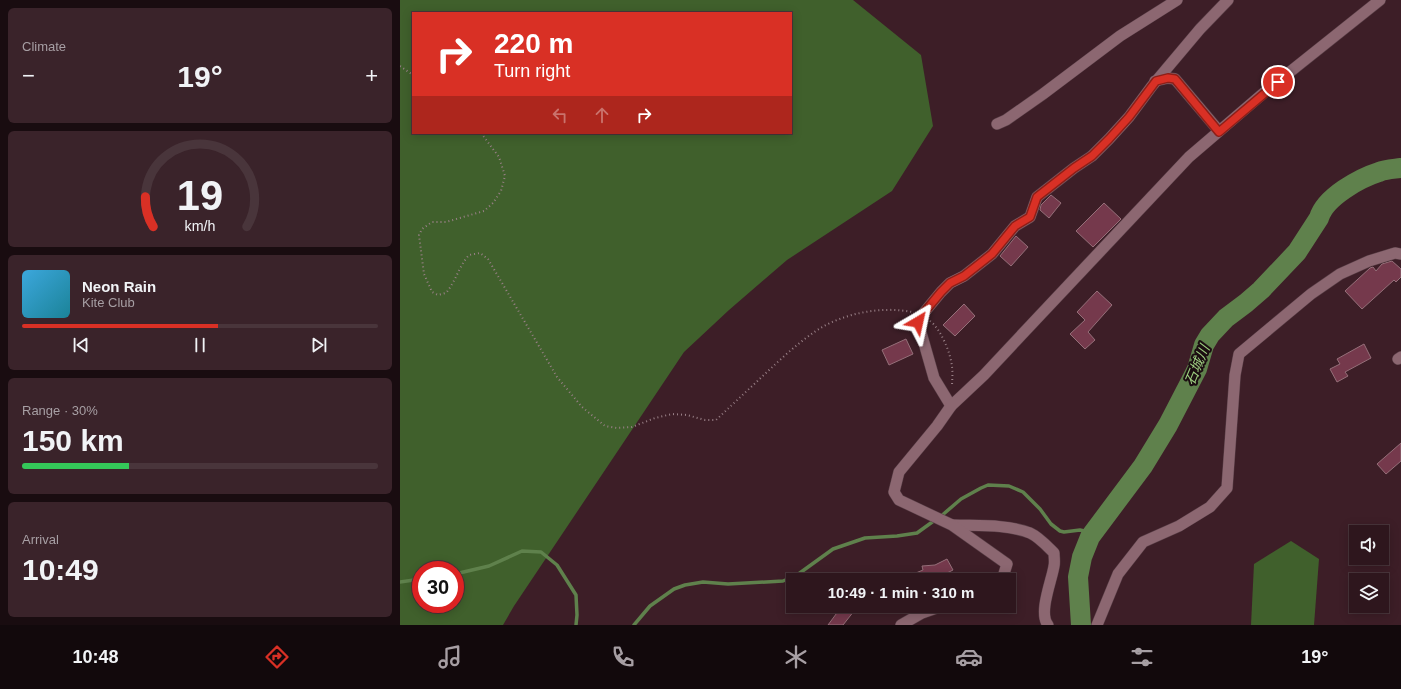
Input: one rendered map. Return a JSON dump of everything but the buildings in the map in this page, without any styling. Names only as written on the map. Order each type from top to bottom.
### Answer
[{"type":"street","points":[[997,124],[1006,120],[1044,94],[1120,36],[1177,0]]},
{"type":"street","points":[[951,406],[934,378],[930,366],[918,322],[922,315],[950,283],[964,276],[992,254],[1015,226],[1030,217],[1037,197],[1092,156],[1129,117],[1156,81],[1200,29],[1228,0]]},
{"type":"street","points":[[1004,573],[1007,564],[952,525],[898,500],[894,492],[899,472],[937,426],[951,406],[1018,339],[1189,157],[1266,92],[1380,0]]},
{"type":"street","points":[[1156,81],[1168,78],[1175,79],[1219,132]]},
{"type":"street","points":[[1097,625],[1118,574],[1143,542],[1179,526],[1210,507],[1227,488],[1235,375],[1239,354],[1311,294],[1340,274],[1369,261],[1395,253],[1401,254]]},
{"type":"street","points":[[952,525],[1005,527],[1031,533],[1044,542],[1054,553],[1054,565],[1045,608],[1045,621],[1048,625]]},
{"type":"street","points":[[901,625],[922,613]]},
{"type":"path","points":[[400,66],[412,75]]},
{"type":"path","points":[[482,134],[499,157],[505,176],[501,191],[493,203],[484,211],[446,222],[432,222],[422,229],[419,235],[424,274],[432,292],[438,295],[446,293],[454,283],[463,262],[469,255],[480,253],[488,259],[558,377],[582,407],[604,426],[617,428],[632,427],[655,418],[672,414],[687,415],[705,420],[716,420],[784,357],[820,328],[852,314],[875,310],[905,310],[919,313],[936,326],[942,335],[952,366],[951,406]]},
{"type":"green space","points":[[400,0],[853,0],[921,55],[933,126],[892,191],[787,260],[729,310],[684,352],[514,606],[503,625],[400,625]]},
{"type":"green space","points":[[1291,541],[1319,559],[1314,625],[1251,625],[1254,564]]},
{"type":"waterway","name":"石城川","points":[[1081,625],[1078,577],[1082,557],[1090,537],[1143,466],[1168,425],[1197,369],[1204,345],[1210,335],[1226,318],[1261,290],[1297,252],[1328,203],[1344,189],[1362,179],[1384,170],[1401,168]]},
{"type":"waterway","points":[[940,517],[961,499],[981,488],[988,485],[1009,486],[1023,492],[1040,509],[1051,524],[1060,531],[1080,530],[1093,533]]},
{"type":"waterway","points":[[634,625],[650,606],[674,589],[685,585],[703,582],[728,584],[783,581],[797,575],[833,549],[865,538],[917,533],[935,520]]},
{"type":"waterway","points":[[464,572],[489,566],[522,551],[541,552],[557,565],[576,595],[576,625]]},
{"type":"waterway","points":[[400,582],[412,580]]},
{"type":"route","points":[[918,322],[922,315],[950,283],[964,276],[992,254],[1015,226],[1030,217],[1037,197],[1092,156],[1109,139],[1129,117],[1156,81],[1168,78],[1175,79],[1219,132],[1278,82]]}]
